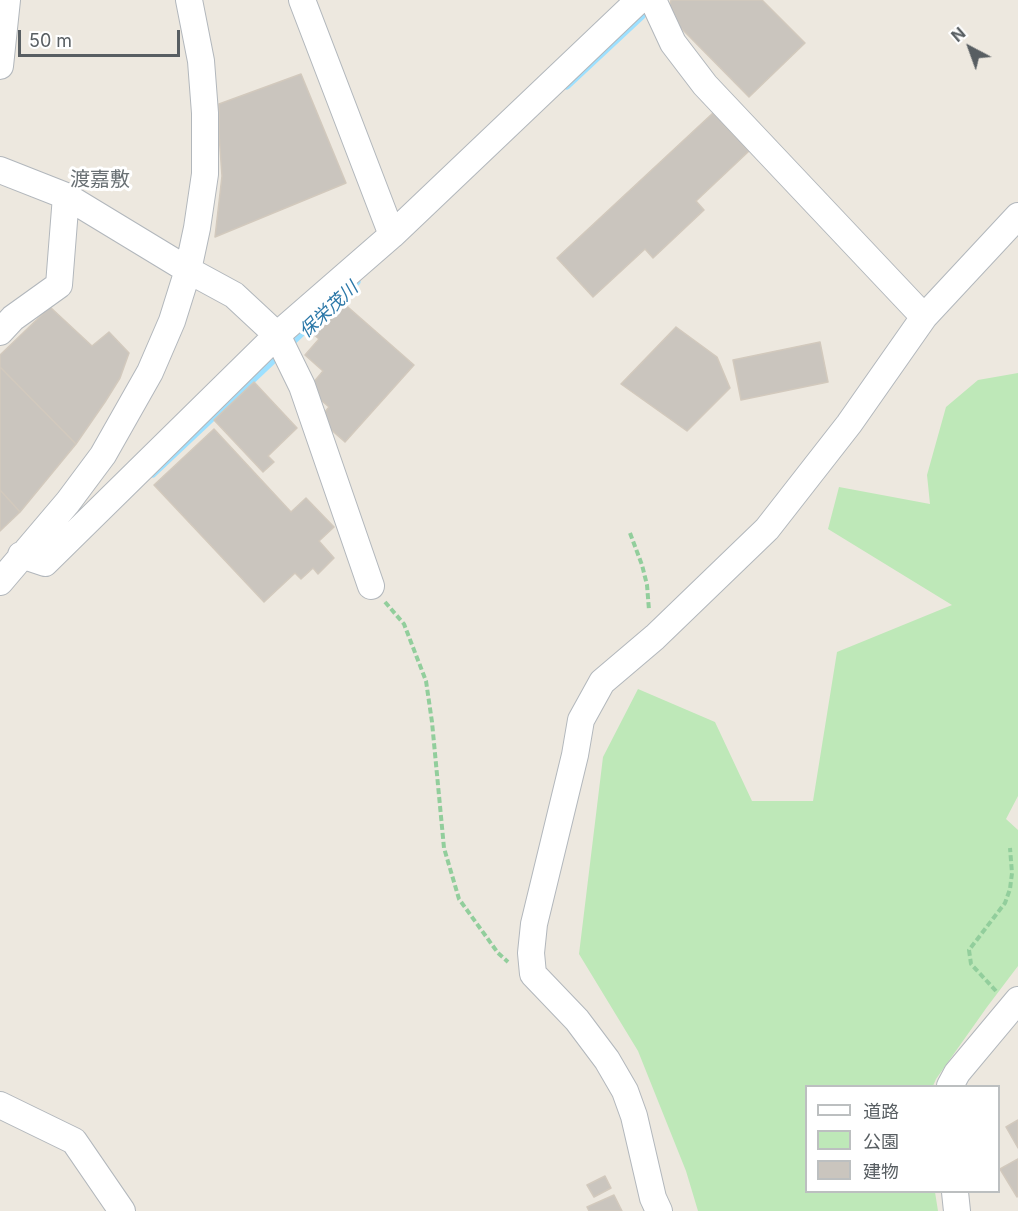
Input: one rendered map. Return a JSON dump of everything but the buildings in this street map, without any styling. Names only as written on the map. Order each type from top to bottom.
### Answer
[{"type":"street","points":[[0,66],[7,0]]},
{"type":"street","points":[[0,582],[68,502],[103,455],[150,372],[172,321],[188,270],[205,174],[201,61],[189,0]]},
{"type":"street","points":[[302,0],[392,235]]},
{"type":"street","points":[[21,555],[45,563],[277,335],[392,235],[639,0]]},
{"type":"street","points":[[653,0],[672,43],[705,85],[924,317]]},
{"type":"street","points":[[0,170],[66,195],[188,270],[234,295],[277,335],[302,386],[371,586]]},
{"type":"street","points":[[0,332],[13,318],[59,285],[66,195]]},
{"type":"street","points":[[659,1211],[653,1198],[634,1116],[625,1091],[607,1060],[578,1020],[533,974],[531,953],[534,924],[575,755],[581,720],[602,682],[655,637],[767,529],[849,424],[924,317],[1018,216]]},
{"type":"street","points":[[951,1085],[957,1073],[1015,1004]]},
{"type":"street","points":[[0,1105],[74,1141],[122,1211]]},
{"type":"street","points":[[955,1193],[957,1211]]},
{"type":"path","points":[[630,533],[647,585],[650,623],[655,637]]},
{"type":"path","points":[[371,586],[404,624],[426,681],[444,848],[459,899],[498,953],[516,968],[533,974]]},
{"type":"path","points":[[1010,848],[1012,873],[1005,903],[969,950],[971,964],[1015,1004]]},
{"type":"green space","points":[[1018,373],[1018,796],[1006,819],[1018,830],[1018,966],[933,1085],[805,1085],[805,1193],[935,1193],[938,1211],[698,1211],[686,1171],[638,1051],[579,954],[603,757],[638,689],[715,722],[752,801],[813,801],[837,652],[952,605],[828,529],[839,487],[930,504],[927,475],[946,407],[978,380]]},
{"type":"waterway","name":"保栄茂川","points":[[567,86],[642,16]]},
{"type":"waterway","name":"保栄茂川","points":[[288,346],[357,282]]},
{"type":"waterway","name":"保栄茂川","points":[[153,474],[280,354]]},
{"type":"district","name":"渡嘉敷","points":[[100,180]]}]
